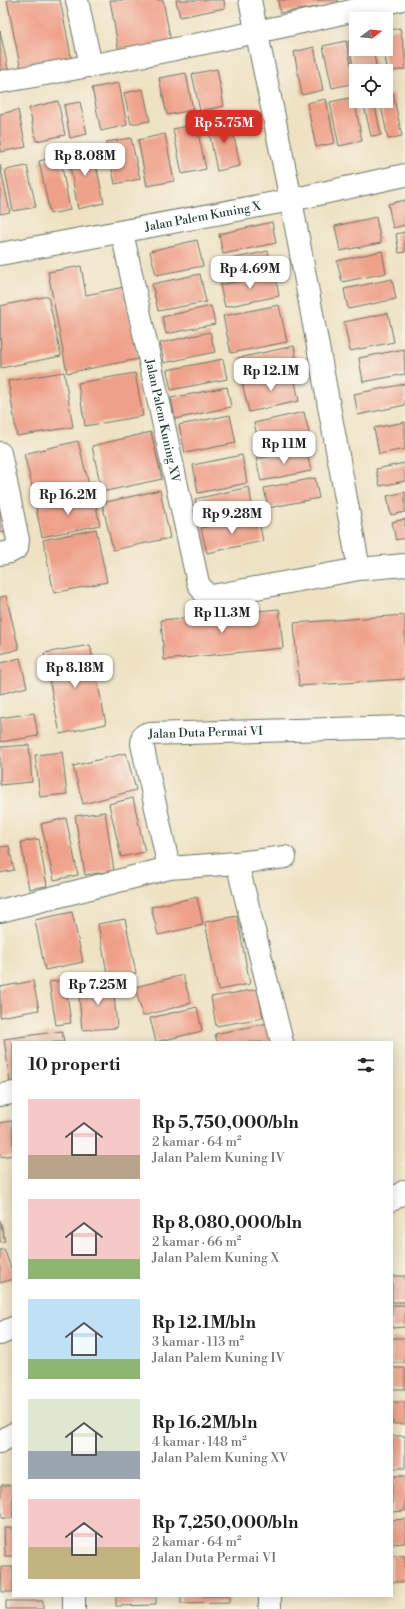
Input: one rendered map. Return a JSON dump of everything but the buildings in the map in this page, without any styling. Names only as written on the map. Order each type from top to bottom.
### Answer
[{"type":"street","points":[[77,0],[91,66]]},
{"type":"street","points":[[250,0],[291,200],[359,569],[405,565]]},
{"type":"street","points":[[0,82],[91,66],[257,33],[399,0]]},
{"type":"street","name":"Jalan Palem Kuning X","points":[[0,254],[291,200],[405,175]]},
{"type":"street","name":"Jalan Palem Kuning XV","points":[[122,232],[198,583],[202,591],[205,594],[212,596],[359,569]]},
{"type":"street","points":[[0,453],[18,540],[17,548],[10,552],[0,554]]},
{"type":"street","name":"Jalan Duta Permai VI","points":[[169,868],[142,744],[143,736],[146,734],[405,727]]},
{"type":"street","points":[[0,911],[169,868],[237,863],[285,857]]},
{"type":"street","points":[[237,863],[282,1041]]},
{"type":"street","points":[[0,1095],[12,1093]]},
{"type":"street","points":[[393,1199],[405,1191]]},
{"type":"street","points":[[0,1334],[12,1328]]},
{"type":"street","points":[[0,1442],[12,1435]]},
{"type":"street","points":[[74,1597],[74,1609]]},
{"type":"street","points":[[270,1597],[270,1609]]}]
